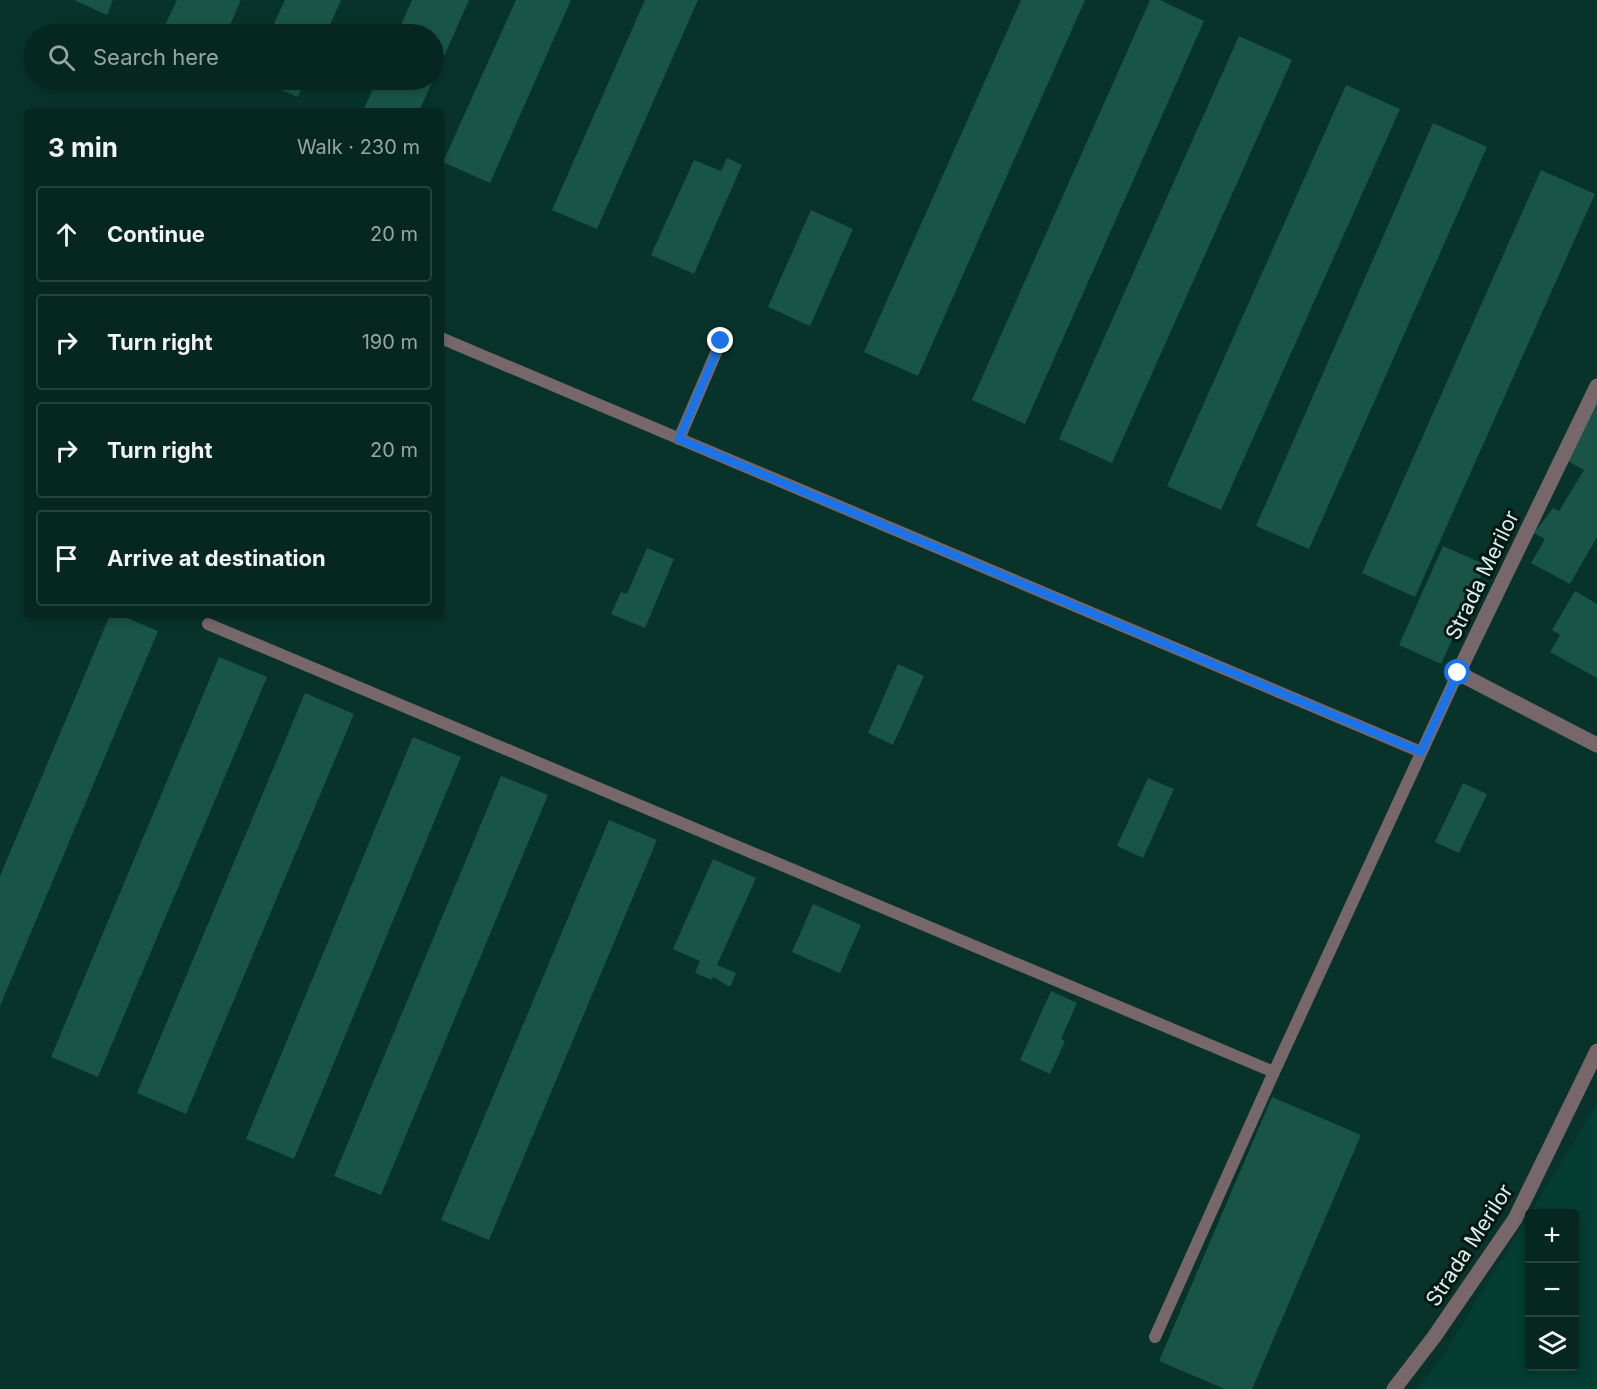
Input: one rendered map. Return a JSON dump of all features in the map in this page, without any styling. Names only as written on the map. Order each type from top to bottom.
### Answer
[{"type":"street","name":"Strada Merilor","points":[[1597,386],[1458,673],[1597,746]]},
{"type":"street","name":"Strada Merilor","points":[[1394,1389],[1441,1328],[1515,1219],[1597,1051]]},
{"type":"lane","points":[[444,339],[1421,752]]},
{"type":"lane","points":[[679,439],[721,341]]},
{"type":"lane","points":[[208,624],[1274,1072]]},
{"type":"lane","points":[[1155,1337],[1458,673]]},
{"type":"shaded area","points":[[1597,1104],[1597,1389],[1417,1389],[1445,1353],[1525,1222],[1525,1371],[1579,1371],[1579,1209],[1532,1209]]},
{"type":"building","points":[[74,0],[113,0],[107,15]]},
{"type":"building","points":[[177,0],[241,0],[230,24],[166,24]]},
{"type":"building","points":[[285,0],[341,0],[330,24],[274,24]]},
{"type":"building","points":[[412,0],[469,0],[444,56],[444,24],[401,24]]},
{"type":"building","points":[[516,0],[571,0],[490,183],[444,162]]},
{"type":"building","points":[[645,0],[698,0],[597,229],[552,210]]},
{"type":"building","points":[[1021,0],[1085,0],[918,376],[864,352]]},
{"type":"building","points":[[1150,0],[1160,0],[1204,21],[1025,424],[972,400]]},
{"type":"building","points":[[1239,36],[1292,60],[1112,463],[1059,439]]},
{"type":"building","points":[[1346,85],[1400,109],[1221,510],[1167,486]]},
{"type":"building","points":[[282,90],[301,90],[298,97]]},
{"type":"building","points":[[372,90],[428,90],[420,108],[364,108]]},
{"type":"building","points":[[1433,123],[1487,147],[1309,549],[1256,526]]},
{"type":"building","points":[[727,158],[742,165],[694,274],[651,255],[694,160],[721,171]]},
{"type":"building","points":[[1541,170],[1595,194],[1415,597],[1362,573]]},
{"type":"building","points":[[811,210],[853,229],[810,326],[768,307]]},
{"type":"building","points":[[1597,400],[1597,537],[1570,584],[1531,563],[1545,539],[1534,533],[1553,508],[1559,511],[1584,470],[1564,459]]},
{"type":"building","points":[[1443,546],[1486,565],[1441,664],[1399,645]]},
{"type":"building","points":[[647,548],[674,559],[645,628],[611,614],[621,592],[627,594]]},
{"type":"building","points":[[1575,591],[1597,604],[1597,678],[1550,652],[1560,635],[1552,630]]},
{"type":"building","points":[[109,618],[127,618],[158,631],[0,1006],[0,876]]},
{"type":"building","points":[[219,657],[267,677],[98,1077],[51,1057]]},
{"type":"building","points":[[898,664],[924,676],[893,745],[868,733]]},
{"type":"building","points":[[305,693],[354,714],[186,1114],[137,1093]]},
{"type":"building","points":[[413,737],[461,757],[294,1159],[246,1139]]},
{"type":"building","points":[[501,776],[548,795],[381,1195],[334,1176]]},
{"type":"building","points":[[1148,778],[1174,789],[1143,858],[1117,846]]},
{"type":"building","points":[[1463,783],[1487,794],[1459,853],[1435,842]]},
{"type":"building","points":[[609,820],[657,840],[489,1240],[441,1220]]},
{"type":"building","points":[[713,859],[756,878],[717,965],[736,973],[730,987],[713,977],[712,980],[695,973],[700,961],[673,949]]},
{"type":"building","points":[[813,904],[861,925],[840,973],[792,952]]},
{"type":"building","points":[[1051,991],[1077,1003],[1061,1039],[1065,1041],[1050,1074],[1020,1060]]},
{"type":"building","points":[[1272,1097],[1361,1135],[1252,1389],[1225,1389],[1159,1361]]},
{"type":"route","points":[[721,341],[679,439],[1421,752],[1458,673]]}]
